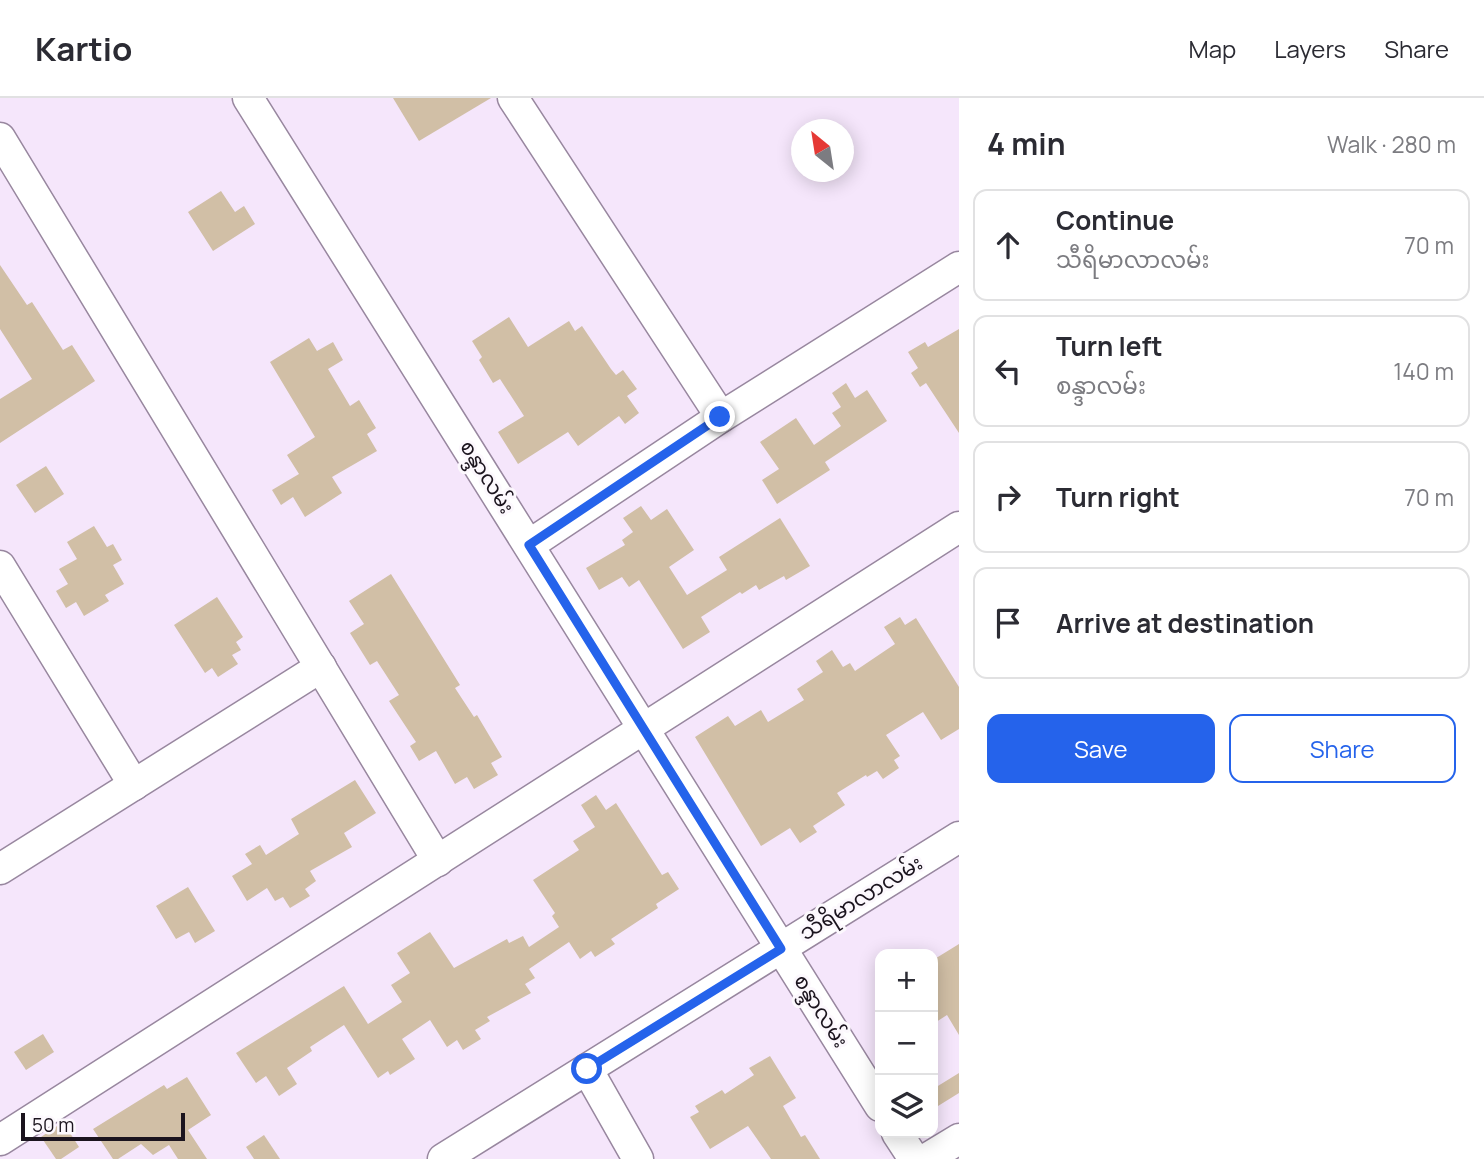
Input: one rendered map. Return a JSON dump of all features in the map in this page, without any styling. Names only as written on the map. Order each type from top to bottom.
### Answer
[{"type":"street","name":"စန္ဒာလမ်း","points":[[248,98],[875,1098]]},
{"type":"street","points":[[513,98],[720,417]]},
{"type":"street","points":[[3,151],[438,861]]},
{"type":"street","points":[[529,545],[720,417],[959,267]]},
{"type":"street","points":[[0,1140],[959,527]]},
{"type":"street","points":[[0,566],[134,785]]},
{"type":"street","points":[[0,869],[321,667]]},
{"type":"street","name":"သီရိမာလာလမ်း","points":[[443,1159],[959,837]]},
{"type":"street","points":[[587,1069],[638,1159]]},
{"type":"street","points":[[900,1138],[914,1159]]},
{"type":"street","points":[[926,1159],[959,1139]]},
{"type":"building","points":[[393,98],[491,98],[419,141]]},
{"type":"building","points":[[221,191],[235,212],[244,206],[255,224],[213,251],[188,212]]},
{"type":"building","points":[[0,265],[27,305],[32,302],[63,350],[72,345],[95,381],[0,443],[0,399],[32,379],[0,329]]},
{"type":"building","points":[[509,317],[528,347],[569,321],[575,331],[582,326],[616,375],[623,370],[637,389],[627,396],[639,413],[625,424],[619,416],[578,446],[568,432],[518,464],[498,432],[524,416],[500,379],[493,383],[479,360],[482,357],[472,341]]},
{"type":"building","points":[[959,329],[959,433],[926,383],[920,387],[911,373],[918,368],[908,352],[925,342],[928,347]]},
{"type":"building","points":[[309,338],[317,351],[333,342],[343,360],[328,369],[350,406],[359,400],[376,428],[367,434],[377,451],[332,477],[342,493],[305,517],[293,497],[281,505],[272,490],[299,474],[287,455],[315,437],[270,362]]},
{"type":"building","points":[[846,383],[855,398],[867,390],[887,421],[825,462],[830,470],[777,504],[762,480],[779,469],[760,442],[796,418],[814,445],[841,426],[832,413],[841,407],[832,393]]},
{"type":"building","points":[[46,466],[64,494],[35,513],[16,485]]},
{"type":"building","points":[[641,506],[651,520],[667,509],[694,550],[669,567],[687,595],[727,570],[719,557],[780,518],[810,566],[786,580],[784,576],[759,590],[756,585],[742,594],[740,592],[701,617],[710,632],[683,649],[639,580],[629,587],[622,577],[599,590],[586,568],[625,545],[622,540],[633,532],[623,518]]},
{"type":"building","points":[[94,526],[107,547],[113,544],[122,560],[113,565],[124,584],[105,595],[109,601],[84,616],[76,602],[66,608],[56,591],[68,584],[59,569],[77,559],[67,542]]},
{"type":"building","points":[[391,574],[460,685],[455,688],[474,717],[477,715],[502,757],[491,763],[498,775],[474,789],[467,777],[455,784],[436,751],[419,761],[410,746],[416,742],[389,701],[399,695],[377,661],[370,665],[350,633],[364,624],[349,601]]},
{"type":"building","points":[[217,597],[243,637],[236,642],[241,650],[232,655],[238,664],[218,677],[212,668],[205,673],[174,625]]},
{"type":"building","points":[[900,617],[905,625],[916,618],[959,687],[959,729],[941,740],[923,712],[886,735],[900,756],[894,760],[899,768],[883,779],[877,771],[867,777],[866,775],[837,793],[845,805],[813,826],[817,832],[800,843],[790,828],[761,846],[695,737],[728,716],[735,726],[761,710],[768,722],[804,700],[797,689],[823,672],[816,661],[832,650],[843,667],[850,663],[855,671],[895,644],[884,627]]},
{"type":"building","points":[[355,780],[376,813],[344,833],[352,847],[310,871],[316,881],[305,889],[310,896],[290,908],[283,897],[275,901],[267,888],[247,901],[232,876],[252,864],[245,854],[260,845],[266,855],[299,834],[291,819]]},
{"type":"building","points":[[596,795],[606,810],[616,803],[662,875],[668,872],[679,889],[656,904],[658,908],[611,939],[615,944],[595,957],[591,951],[580,959],[569,942],[529,969],[535,978],[525,984],[531,993],[487,1017],[490,1021],[475,1030],[481,1039],[463,1050],[457,1040],[447,1047],[430,1020],[402,1039],[415,1059],[390,1075],[388,1071],[378,1078],[344,1025],[310,1047],[312,1051],[287,1068],[297,1084],[279,1096],[266,1076],[256,1083],[236,1053],[344,986],[368,1024],[402,1002],[391,985],[410,973],[397,953],[430,932],[454,968],[507,939],[509,943],[523,936],[529,947],[559,927],[552,916],[555,913],[533,880],[579,850],[573,841],[595,827],[581,805]]},
{"type":"building","points":[[188,887],[215,931],[195,943],[189,932],[176,939],[156,906]]},
{"type":"building","points":[[959,944],[959,1035],[947,1015],[938,1021],[938,957]]},
{"type":"building","points":[[43,1034],[54,1052],[26,1070],[14,1052]]},
{"type":"building","points":[[770,1056],[796,1098],[783,1106],[801,1137],[805,1135],[820,1159],[771,1159],[748,1126],[710,1149],[690,1117],[699,1112],[695,1106],[722,1090],[725,1094],[754,1075],[749,1068]]},
{"type":"building","points":[[959,1073],[959,1093],[938,1106],[938,1086]]},
{"type":"building","points":[[187,1077],[211,1115],[188,1130],[207,1159],[178,1159],[169,1145],[153,1155],[141,1144],[118,1159],[113,1159],[93,1129],[164,1085],[167,1089]]},
{"type":"building","points":[[63,1122],[79,1147],[61,1159],[56,1159],[41,1137]]},
{"type":"building","points":[[264,1135],[280,1159],[254,1159],[246,1147]]},
{"type":"route","points":[[587,1069],[781,949],[529,545],[720,417]]}]
